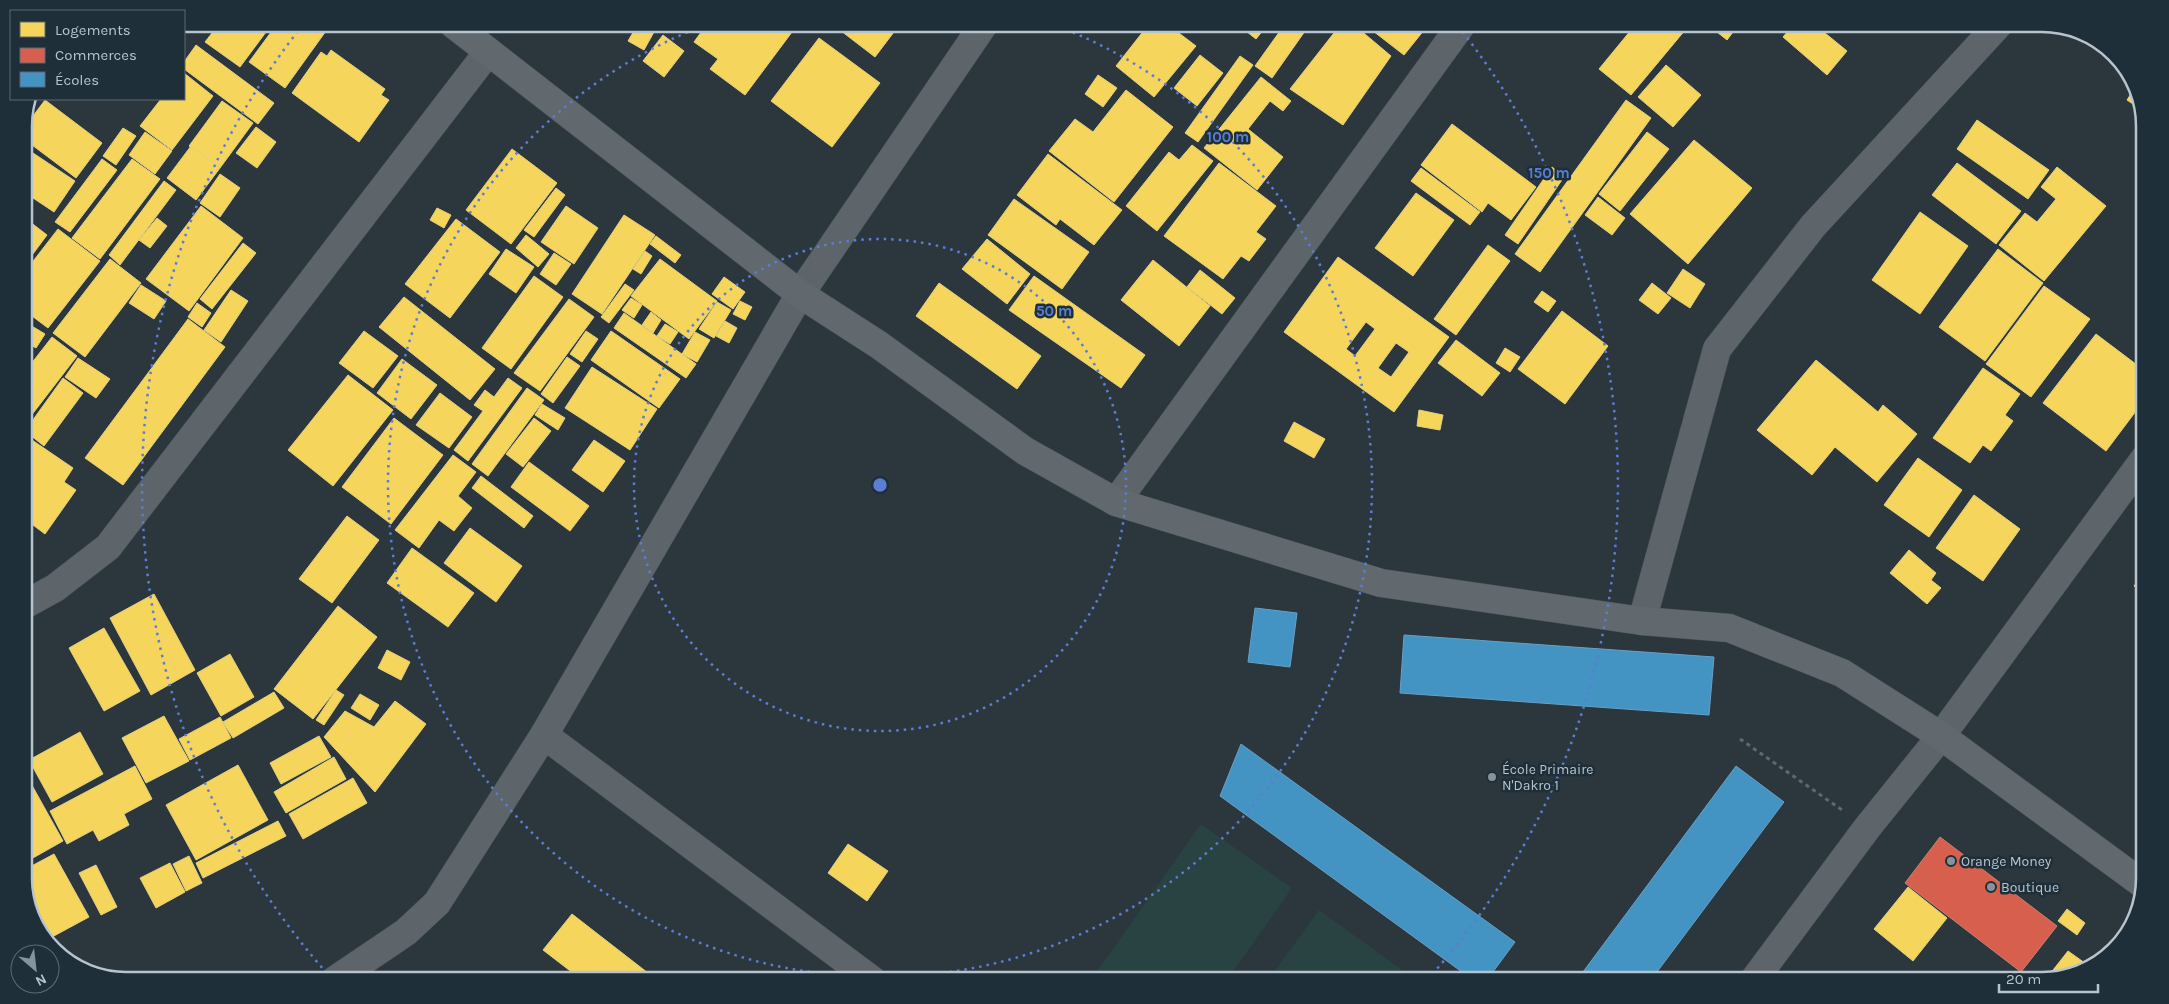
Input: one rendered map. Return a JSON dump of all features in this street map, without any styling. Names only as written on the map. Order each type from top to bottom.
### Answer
[{"type":"street","points":[[463,32],[800,294],[878,345],[1025,451],[1116,502],[1381,583],[1642,621],[1729,628],[1842,672],[1941,736],[2136,879]]},
{"type":"street","points":[[347,972],[406,932],[437,902],[544,735],[800,294],[979,32]]},
{"type":"street","points":[[1116,502],[1456,32]]},
{"type":"street","points":[[1642,621],[1717,349],[1813,226],[1992,32]]},
{"type":"street","points":[[33,600],[55,588],[108,547],[488,52]]},
{"type":"street","points":[[1760,972],[1867,828],[1941,736],[2136,470]]},
{"type":"street","points":[[544,735],[861,972]]},
{"type":"path","points":[[1740,739],[1867,828]]},
{"type":"green space","points":[[1201,824],[1292,888],[1233,972],[1097,972]]},
{"type":"green space","points":[[1319,910],[1405,972],[1274,972]]},
{"type":"building: Logements","points":[[213,32],[266,32],[240,67],[205,42]]},
{"type":"building: Logements","points":[[271,32],[325,32],[285,88],[249,62]]},
{"type":"building: Logements","points":[[633,32],[654,32],[644,50],[628,41]]},
{"type":"building: Logements","points":[[701,32],[792,32],[745,95],[710,69],[718,59],[694,42]]},
{"type":"building: Logements","points":[[842,32],[894,32],[875,57]]},
{"type":"building: Logements","points":[[1143,32],[1178,32],[1196,46],[1154,97],[1116,66]]},
{"type":"building: Logements","points":[[1247,32],[1262,32],[1256,39]]},
{"type":"building: Logements","points":[[1279,32],[1304,32],[1272,78],[1255,66]]},
{"type":"building: Logements","points":[[1335,32],[1362,32],[1391,56],[1343,125],[1290,89]]},
{"type":"building: Logements","points":[[1374,32],[1423,32],[1404,55]]},
{"type":"building: Logements","points":[[1629,32],[1684,32],[1631,95],[1599,69]]},
{"type":"building: Logements","points":[[1717,32],[1733,32],[1727,40]]},
{"type":"building: Logements","points":[[1787,32],[1824,32],[1847,51],[1827,75],[1783,37]]},
{"type":"building: Logements","points":[[663,35],[684,51],[664,77],[643,61]]},
{"type":"building: Logements","points":[[819,38],[880,83],[832,147],[771,101]]},
{"type":"building: Logements","points":[[196,45],[274,103],[258,124],[185,70],[185,61]]},
{"type":"building: Logements","points":[[331,50],[385,89],[381,95],[389,100],[359,142],[292,93],[321,52],[327,56]]},
{"type":"building: Logements","points":[[1200,55],[1223,73],[1197,106],[1174,88]]},
{"type":"building: Logements","points":[[1240,56],[1253,65],[1198,142],[1185,133]]},
{"type":"building: Logements","points":[[1666,65],[1701,95],[1673,127],[1638,97]]},
{"type":"building: Logements","points":[[185,74],[213,96],[172,150],[140,126],[160,100],[185,100]]},
{"type":"building: Logements","points":[[1098,75],[1117,88],[1103,107],[1085,94]]},
{"type":"building: Logements","points":[[1261,77],[1291,101],[1283,111],[1270,101],[1248,129],[1283,157],[1257,190],[1204,148]]},
{"type":"building: Logements","points":[[1126,90],[1173,127],[1114,202],[1049,151],[1075,119],[1093,132]]},
{"type":"building: Logements","points":[[2131,94],[2134,105],[2127,100]]},
{"type":"building: Logements","points":[[45,100],[102,143],[76,178],[33,146],[33,116]]},
{"type":"building: Logements","points":[[1626,100],[1651,118],[1540,272],[1515,254]]},
{"type":"building: Logements","points":[[222,101],[253,123],[220,168],[189,146]]},
{"type":"building: Logements","points":[[1977,120],[2049,170],[2028,199],[1957,149]]},
{"type":"building: Logements","points":[[1452,124],[1536,187],[1511,220],[1488,203],[1482,212],[1421,165]]},
{"type":"building: Logements","points":[[256,127],[276,142],[257,168],[236,153]]},
{"type":"building: Logements","points":[[123,128],[136,136],[116,165],[103,156]]},
{"type":"building: Logements","points":[[145,132],[172,151],[155,174],[129,155]]},
{"type":"building: Logements","points":[[1647,132],[1669,149],[1620,211],[1599,194]]},
{"type":"building: Logements","points":[[1694,140],[1752,188],[1688,264],[1630,214]]},
{"type":"building: Logements","points":[[1192,145],[1213,161],[1157,231],[1126,206],[1169,152],[1179,160]]},
{"type":"building: Logements","points":[[191,146],[220,168],[196,200],[167,178]]},
{"type":"building: Logements","points":[[512,149],[557,183],[511,244],[466,210]]},
{"type":"building: Logements","points":[[33,153],[75,181],[54,212],[33,198]]},
{"type":"building: Logements","points":[[1048,154],[1122,210],[1094,245],[1060,219],[1056,225],[1017,195]]},
{"type":"building: Logements","points":[[102,159],[117,170],[70,232],[55,222]]},
{"type":"building: Logements","points":[[132,159],[160,179],[100,259],[72,238]]},
{"type":"building: Logements","points":[[1219,163],[1276,206],[1256,232],[1266,239],[1249,261],[1241,256],[1223,279],[1164,236]]},
{"type":"building: Logements","points":[[1957,163],[2021,211],[1996,244],[1932,195]]},
{"type":"building: Logements","points":[[1552,167],[1564,177],[1518,244],[1505,235]]},
{"type":"building: Logements","points":[[2057,167],[2106,206],[2044,281],[1999,245],[2025,213],[2037,222],[2056,199],[2041,187]]},
{"type":"building: Logements","points":[[1421,168],[1480,212],[1470,225],[1411,181]]},
{"type":"building: Logements","points":[[220,174],[240,188],[220,217],[200,203]]},
{"type":"building: Logements","points":[[164,181],[176,190],[120,265],[109,255]]},
{"type":"building: Logements","points":[[556,188],[565,195],[534,237],[524,230]]},
{"type":"building: Logements","points":[[1416,193],[1454,220],[1413,276],[1375,248]]},
{"type":"building: Logements","points":[[1598,197],[1625,218],[1612,235],[1585,215]]},
{"type":"building: Logements","points":[[1014,199],[1089,252],[1062,289],[988,235]]},
{"type":"building: Logements","points":[[201,206],[243,238],[189,311],[146,279]]},
{"type":"building: Logements","points":[[566,206],[598,228],[574,264],[541,242]]},
{"type":"building: Logements","points":[[437,208],[451,215],[444,228],[430,220]]},
{"type":"building: Logements","points":[[1920,212],[1968,246],[1920,314],[1872,280]]},
{"type":"building: Logements","points":[[624,215],[655,235],[602,314],[572,294]]},
{"type":"building: Logements","points":[[157,218],[167,226],[150,248],[139,240]]},
{"type":"building: Logements","points":[[456,219],[500,252],[450,318],[405,284]]},
{"type":"building: Logements","points":[[33,224],[47,235],[33,254]]},
{"type":"building: Logements","points":[[58,229],[100,261],[48,328],[33,317],[33,261]]},
{"type":"building: Logements","points":[[526,235],[549,254],[538,267],[516,248]]},
{"type":"building: Logements","points":[[656,236],[681,255],[675,263],[650,244]]},
{"type":"building: Logements","points":[[987,239],[1030,274],[1007,304],[962,269]]},
{"type":"building: Logements","points":[[243,243],[256,253],[212,309],[200,299]]},
{"type":"building: Logements","points":[[1488,245],[1510,261],[1456,335],[1434,319]]},
{"type":"building: Logements","points":[[506,249],[534,267],[516,293],[489,274]]},
{"type":"building: Logements","points":[[1998,249],[2043,283],[1985,361],[1939,327]]},
{"type":"building: Logements","points":[[645,251],[652,256],[641,274],[633,269]]},
{"type":"building: Logements","points":[[554,253],[571,264],[556,285],[540,274]]},
{"type":"building: Logements","points":[[1338,257],[1449,337],[1394,412],[1284,332]],"holes":[[[1366,322],[1375,329],[1355,356],[1346,349]],[[1396,343],[1409,352],[1391,377],[1378,368]]]},
{"type":"building: Logements","points":[[110,259],[141,283],[85,357],[53,333]]},
{"type":"building: Logements","points":[[660,259],[717,301],[689,339],[631,296]]},
{"type":"building: Logements","points":[[1153,260],[1210,306],[1179,346],[1121,300]]},
{"type":"building: Logements","points":[[1683,269],[1705,284],[1690,308],[1667,293]]},
{"type":"building: Logements","points":[[1200,270],[1235,298],[1222,314],[1187,287]]},
{"type":"building: Logements","points":[[534,276],[563,297],[511,369],[482,348]]},
{"type":"building: Logements","points":[[1034,276],[1145,355],[1121,388],[1009,310]]},
{"type":"building: Logements","points":[[724,277],[745,292],[733,309],[712,294]]},
{"type":"building: Logements","points":[[939,283],[1041,356],[1017,389],[916,316]]},
{"type":"building: Logements","points":[[1652,283],[1671,298],[1658,314],[1639,300]]},
{"type":"building: Logements","points":[[625,284],[634,290],[609,323],[601,317]]},
{"type":"building: Logements","points":[[141,285],[166,301],[154,319],[129,303]]},
{"type":"building: Logements","points":[[2044,286],[2090,319],[2031,397],[1986,364]]},
{"type":"building: Logements","points":[[231,290],[248,301],[221,342],[204,330]]},
{"type":"building: Logements","points":[[1542,291],[1556,301],[1548,312],[1534,302]]},
{"type":"building: Logements","points":[[404,297],[495,369],[470,400],[379,327]]},
{"type":"building: Logements","points":[[631,298],[642,305],[634,318],[622,310]]},
{"type":"building: Logements","points":[[569,299],[594,317],[540,391],[514,373]]},
{"type":"building: Logements","points":[[740,301],[752,307],[745,320],[733,314]]},
{"type":"building: Logements","points":[[717,302],[731,310],[714,338],[699,329]]},
{"type":"building: Logements","points":[[197,303],[211,313],[202,327],[188,317]]},
{"type":"building: Logements","points":[[1562,311],[1608,346],[1565,404],[1518,369]]},
{"type":"building: Logements","points":[[651,312],[661,320],[653,333],[642,325]]},
{"type":"building: Logements","points":[[624,313],[696,364],[686,378],[614,328]]},
{"type":"building: Logements","points":[[188,319],[225,347],[123,485],[85,458]]},
{"type":"building: Logements","points":[[725,321],[737,328],[729,343],[716,336]]},
{"type":"building: Logements","points":[[665,324],[678,332],[670,344],[657,336]]},
{"type":"building: Logements","points":[[33,327],[45,334],[36,348],[33,346]]},
{"type":"building: Logements","points":[[364,331],[398,356],[373,388],[339,363]]},
{"type":"building: Logements","points":[[586,331],[598,339],[582,362],[570,354]]},
{"type":"building: Logements","points":[[611,331],[680,379],[659,408],[591,360]]},
{"type":"building: Logements","points":[[695,332],[710,340],[697,362],[682,354]]},
{"type":"building: Logements","points":[[2096,334],[2136,364],[2136,411],[2106,451],[2043,403]]},
{"type":"building: Logements","points":[[52,337],[77,356],[33,413],[33,361]]},
{"type":"building: Logements","points":[[1456,340],[1500,373],[1482,396],[1438,363]]},
{"type":"building: Logements","points":[[1505,348],[1520,357],[1510,372],[1496,363]]},
{"type":"building: Logements","points":[[567,357],[580,366],[553,403],[541,394]]},
{"type":"building: Logements","points":[[78,358],[110,379],[96,398],[65,377]]},
{"type":"building: Logements","points":[[402,359],[437,385],[411,419],[377,393]]},
{"type":"building: Logements","points":[[1816,360],[1878,412],[1883,405],[1917,434],[1877,482],[1835,447],[1812,475],[1757,430]]},
{"type":"building: Logements","points":[[592,367],[657,409],[630,450],[565,408]]},
{"type":"building: Logements","points":[[1983,368],[2020,394],[2005,415],[2013,421],[1991,451],[1983,445],[1970,463],[1933,438]]},
{"type":"building: Logements","points":[[348,375],[393,410],[333,486],[288,450]]},
{"type":"building: Logements","points":[[63,378],[83,393],[44,446],[33,437],[33,420]]},
{"type":"building: Logements","points":[[508,378],[522,388],[468,461],[454,450],[483,411],[474,405],[485,390],[494,397]]},
{"type":"building: Logements","points":[[527,388],[544,400],[488,476],[472,464]]},
{"type":"building: Logements","points":[[440,393],[472,417],[449,448],[416,425]]},
{"type":"building: Logements","points":[[542,404],[565,418],[558,430],[535,415]]},
{"type":"building: Logements","points":[[1419,410],[1443,415],[1440,430],[1417,426]]},
{"type":"building: Logements","points":[[394,418],[443,455],[391,524],[342,487]]},
{"type":"building: Logements","points":[[534,418],[551,431],[523,467],[506,454]]},
{"type":"building: Logements","points":[[1294,422],[1325,439],[1314,458],[1284,441]]},
{"type":"building: Logements","points":[[594,440],[625,461],[603,492],[572,470]]},
{"type":"building: Logements","points":[[33,441],[73,468],[64,482],[76,490],[45,534],[33,525]]},
{"type":"building: Logements","points":[[453,455],[476,472],[458,496],[472,508],[454,531],[439,520],[419,548],[395,530]]},
{"type":"building: Logements","points":[[1918,458],[1962,490],[1929,537],[1884,505]]},
{"type":"building: Logements","points":[[529,462],[589,506],[570,531],[511,487]]},
{"type":"building: Logements","points":[[481,476],[533,516],[524,528],[472,488]]},
{"type":"building: Logements","points":[[1974,495],[2020,529],[1983,581],[1936,548]]},
{"type":"building: Logements","points":[[347,516],[379,540],[332,603],[299,579]]},
{"type":"building: Logements","points":[[470,528],[522,566],[496,602],[444,563]]},
{"type":"building: Logements","points":[[412,548],[474,593],[448,627],[387,583]]},
{"type":"building: Logements","points":[[1909,550],[1936,573],[1931,580],[1941,588],[1927,604],[1890,573]]},
{"type":"building: Logements","points":[[154,594],[195,670],[151,695],[110,618]]},
{"type":"building: Logements","points":[[338,606],[377,637],[313,719],[274,689]]},
{"type":"building: Logements","points":[[104,628],[140,691],[104,711],[69,648]]},
{"type":"building: Logements","points":[[387,650],[410,662],[401,680],[378,668]]},
{"type":"building: Logements","points":[[230,654],[254,697],[221,716],[197,673]]},
{"type":"building: Logements","points":[[336,690],[344,695],[324,725],[316,720]]},
{"type":"building: Logements","points":[[274,692],[284,708],[233,738],[223,722]]},
{"type":"building: Logements","points":[[360,694],[379,705],[370,720],[351,708]]},
{"type":"building: Logements","points":[[395,701],[426,724],[375,792],[324,737],[345,711],[374,727]]},
{"type":"building: Logements","points":[[164,716],[189,761],[146,783],[122,738]]},
{"type":"building: Logements","points":[[220,717],[231,738],[190,760],[179,739]]},
{"type":"building: Logements","points":[[80,732],[103,774],[52,802],[33,767],[33,758]]},
{"type":"building: Logements","points":[[319,736],[331,757],[281,784],[270,763]]},
{"type":"building: Logements","points":[[334,757],[346,779],[286,813],[274,792]]},
{"type":"building: Logements","points":[[238,765],[268,820],[196,860],[166,805]]},
{"type":"building: Logements","points":[[135,766],[152,799],[124,814],[129,825],[99,841],[93,830],[67,844],[50,811]]},
{"type":"building: Logements","points":[[353,778],[367,803],[303,839],[289,814]]},
{"type":"building: Logements","points":[[33,787],[63,841],[33,858]]},
{"type":"building: Logements","points":[[278,821],[286,836],[203,878],[196,863]]},
{"type":"building: Logements","points":[[848,844],[888,871],[867,901],[828,873]]},
{"type":"building: Logements","points":[[54,854],[89,917],[53,936],[37,908],[34,896],[33,865]]},
{"type":"building: Logements","points":[[189,856],[202,883],[186,891],[173,864]]},
{"type":"building: Logements","points":[[170,863],[185,892],[156,908],[140,878]]},
{"type":"building: Logements","points":[[96,865],[117,907],[101,915],[79,873]]},
{"type":"building: Logements","points":[[1908,887],[1947,918],[1913,961],[1874,929]]},
{"type":"building: Logements","points":[[2067,909],[2085,923],[2077,935],[2058,921]]},
{"type":"building: Logements","points":[[572,914],[647,972],[572,972],[543,950]]},
{"type":"building: Logements","points":[[2068,951],[2084,962],[2073,967],[2053,971]]},
{"type":"building: Commerces","points":[[1940,837],[2057,926],[2021,972],[1905,883]]},
{"type":"building: Écoles","points":[[1255,608],[1297,613],[1290,667],[1248,662]]},
{"type":"building: Écoles","points":[[1404,635],[1714,657],[1709,715],[1400,693]]},
{"type":"building: Écoles","points":[[1241,744],[1515,942],[1493,972],[1462,972],[1220,796]]},
{"type":"building: Écoles","points":[[1736,766],[1784,802],[1657,972],[1583,972]]},
{"type":"place","name":"École Primaire N'Dakro 1","points":[[1492,777]]},
{"type":"place","name":"Orange Money","points":[[1951,861]]},
{"type":"place","name":"Boutique","points":[[1991,887]]}]
